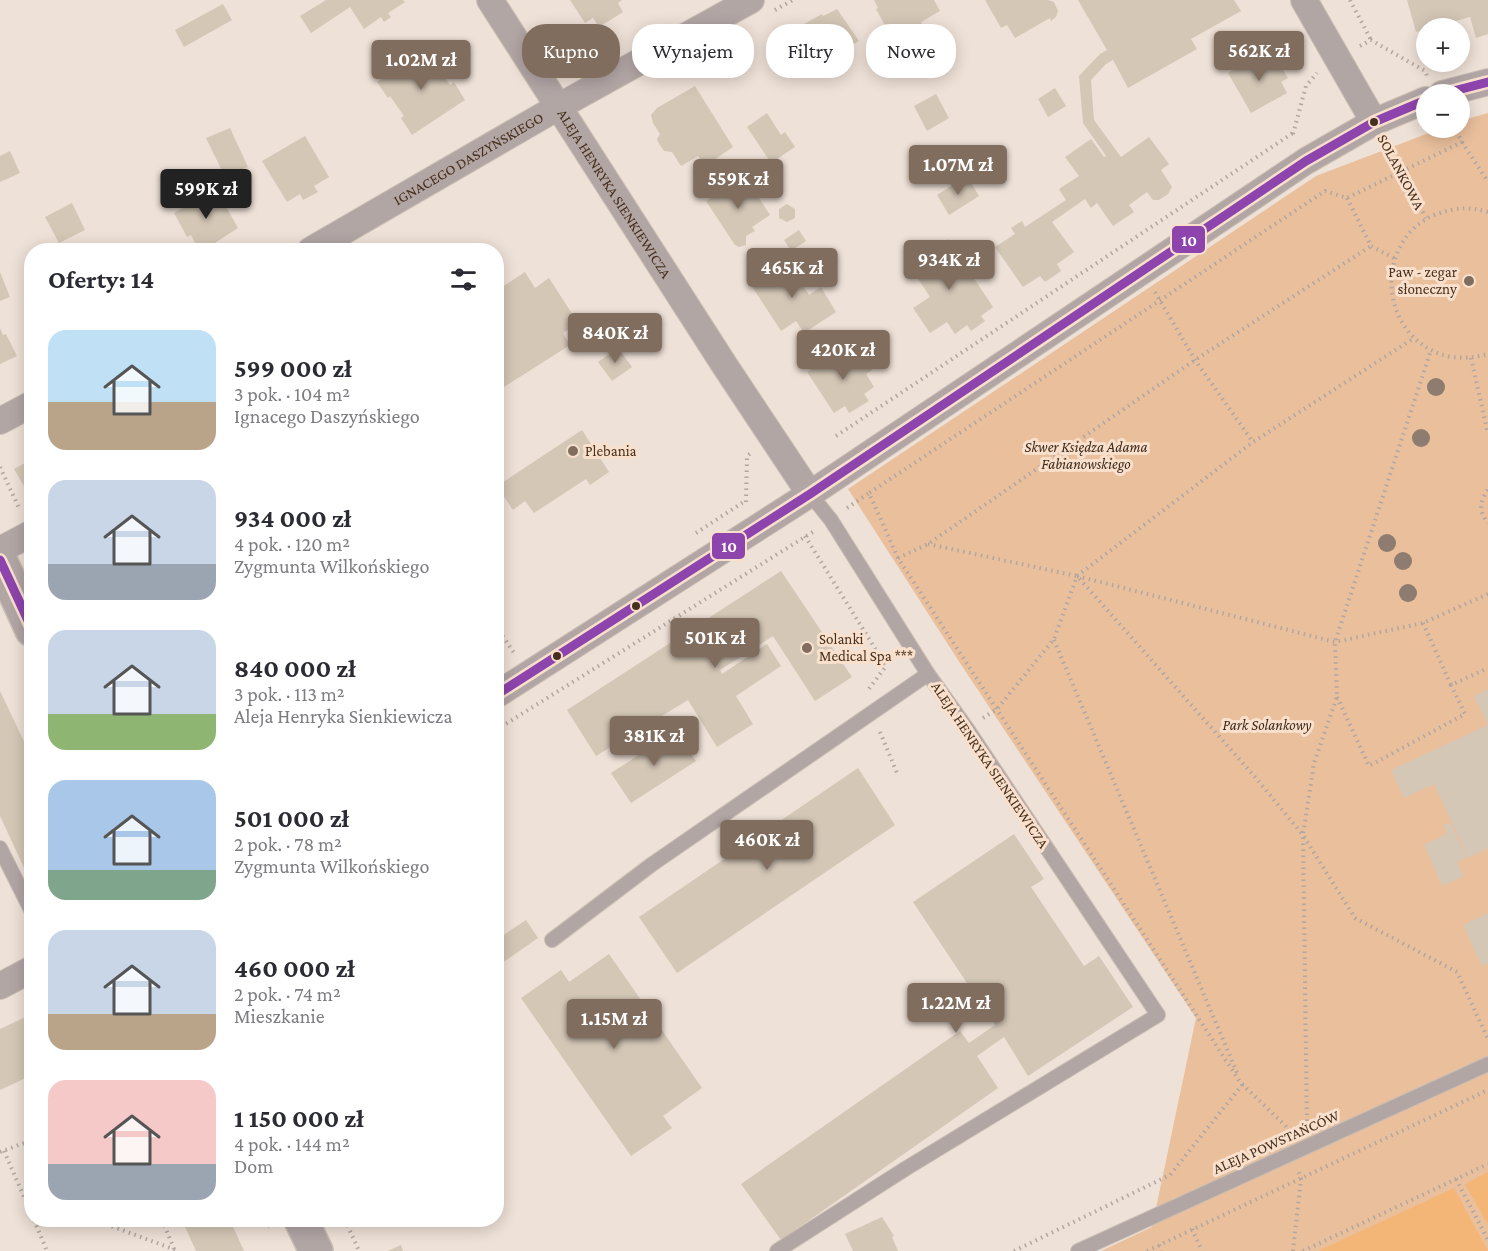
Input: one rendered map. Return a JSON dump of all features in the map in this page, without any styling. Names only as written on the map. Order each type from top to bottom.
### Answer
[{"type":"street","name":"ALEJA HENRYKA SIENKIEWICZA","points":[[490,0],[810,494]]},
{"type":"street","name":"IGNACEGO DASZYŃSKIEGO","points":[[323,243],[558,107],[752,0]]},
{"type":"street","name":"SOLANKOWA","points":[[1304,0],[1374,122]]},
{"type":"street","points":[[1470,85],[1488,82]]},
{"type":"street","points":[[504,690],[810,494],[1306,161],[1416,99]]},
{"type":"street","points":[[0,421],[24,408]]},
{"type":"street","points":[[0,550],[24,537]]},
{"type":"street","points":[[0,560],[24,612]]},
{"type":"street","points":[[0,986],[24,973]]},
{"type":"street","points":[[304,1227],[316,1251]]},
{"type":"lane","name":"ALEJA HENRYKA SIENKIEWICZA","points":[[777,1251],[905,1169],[1158,1015],[968,730],[928,674],[831,520],[810,494]]},
{"type":"lane","points":[[552,940],[651,866],[928,674]]},
{"type":"lane","points":[[0,848],[24,896]]},
{"type":"lane","name":"ALEJA POWSTAŃCÓW","points":[[1078,1251],[1488,1064]]},
{"type":"path","points":[[1350,0],[1371,40],[1425,71],[1430,84]]},
{"type":"path","points":[[1356,48],[1371,40]]},
{"type":"path","points":[[1295,139],[1293,133],[1306,86],[1319,70]]},
{"type":"path","name":"SOLANKOWA","points":[[1374,122],[1426,218]]},
{"type":"path","points":[[836,436],[1293,133]]},
{"type":"path","points":[[1460,138],[1488,182]]},
{"type":"path","points":[[504,725],[805,537],[1325,191],[1347,198],[1462,142]]},
{"type":"path","points":[[1347,198],[1371,246],[1394,258]]},
{"type":"path","points":[[1488,212],[1474,208],[1449,209],[1426,218],[1407,235],[1394,258],[1390,279],[1392,301],[1401,321],[1414,338],[1431,350],[1450,357],[1471,358],[1488,354]]},
{"type":"path","points":[[868,493],[898,558],[928,544],[1196,360],[1371,246]]},
{"type":"path","points":[[1142,271],[1196,360],[1253,442]]},
{"type":"path","points":[[968,730],[997,708],[1054,639],[1077,576],[1253,442],[1414,338]]},
{"type":"path","points":[[1307,1146],[1303,835],[1314,763],[1337,697],[1335,642],[1431,350]]},
{"type":"path","points":[[1471,358],[1488,434]]},
{"type":"path","points":[[0,467],[24,518]]},
{"type":"path","points":[[1488,490],[1482,500],[1481,508],[1488,523]]},
{"type":"path","points":[[805,537],[886,666],[864,694],[897,773]]},
{"type":"path","points":[[928,544],[1077,576],[1335,642],[1423,623],[1488,594]]},
{"type":"path","points":[[1077,576],[1255,777],[1303,835],[1355,918],[1457,972],[1488,1039]]},
{"type":"path","points":[[1337,697],[1369,766],[1465,714],[1423,623]]},
{"type":"path","points":[[1054,639],[1242,1085],[1307,1146]]},
{"type":"path","points":[[1451,685],[1488,668]]},
{"type":"path","points":[[1147,1251],[1488,1090]]},
{"type":"path","points":[[24,1143],[2,1152],[24,1198]]},
{"type":"path","points":[[1293,1152],[1301,1179],[1293,1251]]},
{"type":"path","points":[[1303,1251],[1488,1164]]},
{"type":"path","points":[[1456,1179],[1488,1240]]},
{"type":"path","points":[[37,1227],[47,1251]]},
{"type":"path","points":[[113,1227],[175,1251]]},
{"type":"path","points":[[165,1227],[175,1251]]},
{"type":"path","points":[[348,1227],[360,1251]]},
{"type":"path","points":[[1192,1229],[1202,1251]]},
{"type":"path","points":[[1159,1245],[1161,1251]]},
{"type":"green space","name":"Park Solankowy","points":[[1488,113],[1488,1251],[1101,1251],[1152,1227],[1196,1018],[960,663],[848,489],[1316,176],[1416,138],[1470,138],[1470,118]]},
{"type":"shaded area","points":[[1488,1172],[1488,1225],[1465,1184]]},
{"type":"shaded area","points":[[1454,1188],[1488,1251],[1318,1251]]},
{"type":"building","points":[[326,0],[403,0],[405,2],[388,13],[391,17],[384,22],[381,17],[364,29],[350,7],[311,33],[300,16]]},
{"type":"building","points":[[570,0],[622,0],[618,3],[623,12],[604,24],[597,24],[593,18],[585,23]]},
{"type":"building","points":[[874,0],[934,0],[940,11],[921,22],[922,24],[884,24],[876,9],[878,8]]},
{"type":"building","points":[[985,0],[1048,0],[1054,2],[1058,11],[1056,17],[1051,21],[1050,18],[1015,38],[1007,25],[1001,28]]},
{"type":"building","points":[[1078,0],[1234,0],[1241,11],[1191,39],[1197,49],[1128,88],[1113,60],[1091,80],[1094,120],[1121,157],[1149,137],[1169,164],[1161,170],[1172,187],[1168,194],[1159,200],[1153,200],[1147,192],[1129,205],[1134,212],[1113,226],[1097,203],[1091,208],[1085,199],[1052,222],[1074,252],[1057,264],[1061,271],[1045,282],[1040,276],[1023,287],[995,247],[1015,234],[1011,228],[1022,221],[1025,227],[1066,200],[1059,189],[1079,176],[1065,157],[1091,139],[1104,157],[1106,156],[1083,123],[1079,76],[1100,54],[1107,50]]},
{"type":"building","points":[[1407,0],[1488,0],[1488,34],[1476,38],[1470,17],[1416,18],[1416,32]]},
{"type":"building","points":[[223,4],[232,20],[184,47],[175,30]]},
{"type":"building","points":[[837,9],[847,24],[804,24],[822,14],[823,16]]},
{"type":"building","points":[[854,34],[859,41],[854,44]]},
{"type":"building","points":[[431,47],[442,64],[438,66],[450,85],[454,82],[465,100],[412,135],[401,118],[404,116],[377,82]]},
{"type":"building","points":[[1264,53],[1270,63],[1277,60],[1288,78],[1281,82],[1287,93],[1251,113],[1228,73]]},
{"type":"building","points":[[695,86],[733,147],[705,166],[698,156],[681,166],[672,152],[664,151],[658,142],[660,134],[651,115],[657,108]]},
{"type":"building","points":[[1055,88],[1066,106],[1048,117],[1038,99]]},
{"type":"building","points":[[936,94],[949,118],[927,131],[914,106]]},
{"type":"building","points":[[767,113],[781,135],[785,132],[795,147],[771,163],[747,127]]},
{"type":"building","points":[[230,128],[248,167],[225,177],[206,138]]},
{"type":"building","points":[[305,136],[329,177],[314,186],[318,192],[303,200],[300,194],[287,202],[262,161]]},
{"type":"building","points":[[10,151],[20,173],[0,182],[0,156]]},
{"type":"building","points":[[745,176],[770,215],[752,227],[755,231],[746,236],[746,245],[739,247],[735,245],[706,201]]},
{"type":"building","points":[[967,176],[979,196],[949,215],[937,195]]},
{"type":"building","points":[[216,189],[238,228],[215,243],[195,243],[191,235],[187,237],[174,213]]},
{"type":"building","points":[[72,203],[85,230],[59,243],[45,217]]},
{"type":"building","points":[[787,204],[795,209],[795,218],[787,222],[779,218],[779,209]]},
{"type":"building","points":[[799,230],[806,241],[791,251],[784,240]]},
{"type":"building","points":[[948,239],[993,307],[981,316],[985,321],[971,331],[967,325],[955,334],[947,322],[930,333],[913,308],[930,297],[909,265]]},
{"type":"building","points":[[786,259],[809,295],[821,287],[836,312],[804,333],[796,321],[781,331],[751,285]]},
{"type":"building","points":[[0,272],[10,297],[0,301]]},
{"type":"building","points":[[525,272],[535,288],[549,278],[578,323],[563,333],[570,345],[504,387],[504,286]]},
{"type":"building","points":[[0,328],[3,335],[6,334],[17,356],[0,364]]},
{"type":"building","points":[[847,346],[854,359],[861,354],[872,370],[866,374],[874,387],[864,394],[869,401],[849,413],[845,406],[834,413],[807,372]]},
{"type":"building","points":[[618,348],[632,367],[612,381],[598,362]]},
{"type":"building","name":"Plebania","points":[[582,430],[609,472],[590,485],[586,479],[534,513],[525,501],[513,510],[504,496],[504,481]]},
{"type":"building","points":[[24,463],[24,486],[14,469]]},
{"type":"building","points":[[781,571],[852,677],[815,701],[773,636],[720,670],[722,674],[767,644],[781,666],[736,696],[753,724],[717,747],[688,700],[596,756],[567,710]]},
{"type":"building","points":[[1488,689],[1488,725],[1474,696]]},
{"type":"building","points":[[0,691],[24,741],[24,868],[0,816]]},
{"type":"building","points":[[1488,725],[1488,848],[1468,858],[1434,784],[1404,798],[1391,770]]},
{"type":"building","points":[[676,731],[696,761],[631,803],[611,773]]},
{"type":"building","points":[[858,768],[895,825],[677,973],[639,917]]},
{"type":"building","points":[[1450,823],[1467,858],[1457,862],[1464,876],[1442,886],[1424,845],[1447,834],[1444,825]]},
{"type":"building","points":[[1014,834],[1044,879],[1031,887],[1084,966],[1099,956],[1133,1007],[1028,1076],[1004,1037],[977,1056],[998,1088],[781,1240],[741,1184],[960,1031],[969,1043],[995,1025],[913,902]]},
{"type":"building","points":[[1488,913],[1488,963],[1482,966],[1463,925]]},
{"type":"building","points":[[526,920],[538,938],[504,962],[504,935]]},
{"type":"building","points":[[609,954],[702,1088],[663,1116],[672,1128],[631,1156],[521,998],[561,970],[569,982]]},
{"type":"building","points":[[24,1018],[24,1079],[0,1090],[0,1029]]},
{"type":"building","points":[[882,1217],[894,1236],[892,1237],[898,1251],[853,1251],[845,1234]]},
{"type":"building","points":[[185,1227],[233,1227],[244,1251],[196,1251]]},
{"type":"building","points":[[401,1245],[403,1251],[388,1251]]},
{"type":"transit line","name":"10","points":[[1470,87],[1488,82]]},
{"type":"transit line","name":"10","points":[[504,690],[810,494],[1306,161],[1374,122],[1416,104]]},
{"type":"transit line","name":"10","points":[[0,560],[24,612]]},
{"type":"place","name":"Paw - zegar słoneczny","points":[[1469,281]]},
{"type":"place","name":"Plebania","points":[[573,451]]},
{"type":"place","name":"Solanki Medical Spa ***","points":[[807,648]]},
{"type":"park label","name":"Skwer Księdza Adama Fabianowskiego","points":[[1086,456]]}]
